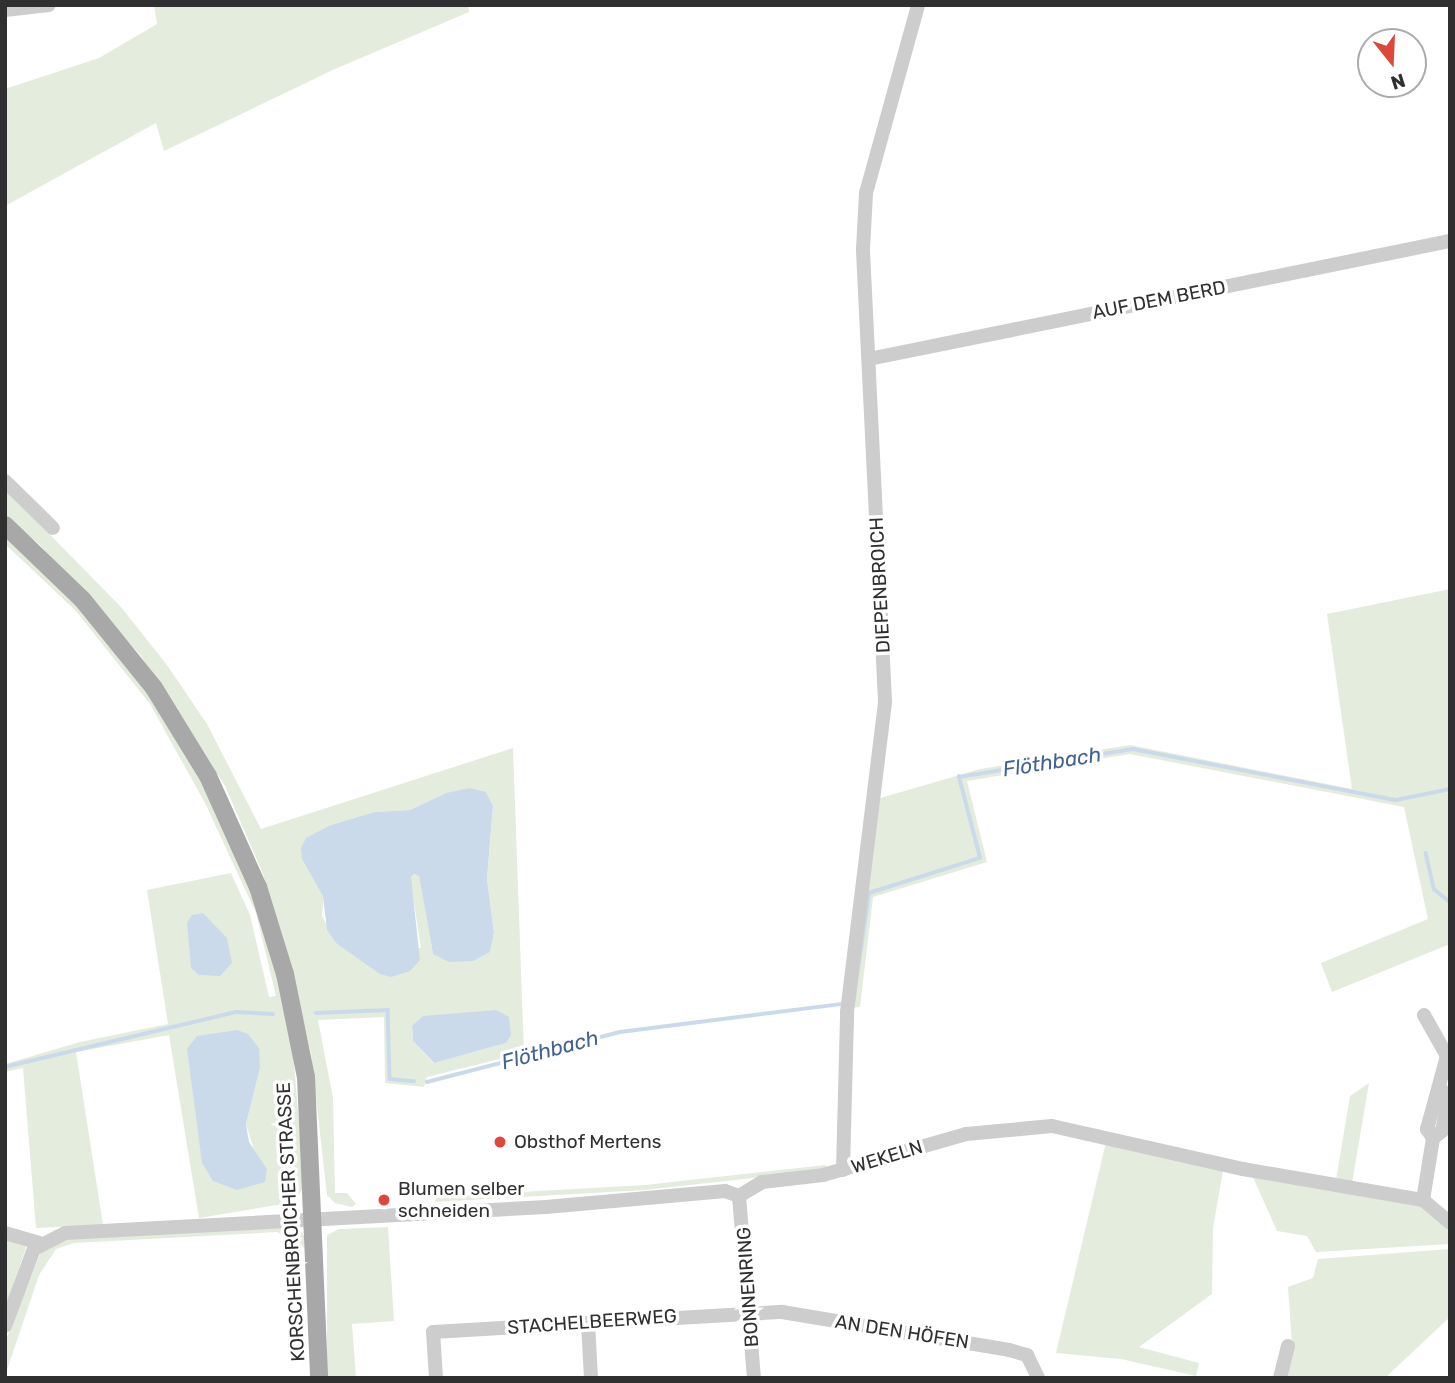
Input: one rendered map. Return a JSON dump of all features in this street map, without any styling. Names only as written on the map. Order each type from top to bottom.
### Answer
[{"type":"main road","name":"KORSCHENBROICHER STRASSE","points":[[5,525],[74,590],[141,669],[194,750],[228,816],[266,910],[292,1009],[308,1099],[315,1216],[319,1378]]},
{"type":"street","points":[[5,10],[49,5]]},
{"type":"street","name":"DIEPENBROICH","points":[[843,1170],[847,1012],[885,701],[869,359],[866,193],[918,5]]},
{"type":"street","name":"AUF DEM BERD","points":[[869,359],[1450,241]]},
{"type":"street","points":[[5,481],[53,528]]},
{"type":"street","points":[[1424,1015],[1447,1056],[1441,1089],[1432,1096],[1427,1129],[1433,1138],[1423,1200],[1450,1223]]},
{"type":"street","name":"WEKELN","points":[[739,1196],[762,1182],[843,1170],[966,1133],[1052,1126],[1243,1169],[1423,1200]]},
{"type":"street","points":[[5,1233],[39,1243],[77,1231],[315,1216],[546,1207],[725,1191],[739,1196]]},
{"type":"street","name":"BONNENRING","points":[[739,1196],[754,1378]]},
{"type":"street","points":[[5,1326],[26,1264],[39,1243]]},
{"type":"street","name":"STACHELBEERWEG","points":[[436,1378],[433,1332],[750,1312]]},
{"type":"street","name":"AN DEN HÖFEN","points":[[750,1312],[782,1312],[1009,1350],[1027,1355],[1038,1378]]},
{"type":"street","points":[[588,1323],[591,1378]]},
{"type":"street","points":[[1280,1378],[1288,1346]]},
{"type":"shaded area","points":[[154,5],[468,5],[469,12],[335,69],[164,151],[156,123],[5,206],[5,89],[99,58],[157,24]]},
{"type":"shaded area","points":[[5,489],[121,607],[167,665],[207,724],[261,829],[513,748],[524,1053],[427,1077],[424,1087],[385,1083],[384,1017],[318,1020],[333,1098],[335,1193],[347,1193],[356,1204],[352,1207],[335,1203],[327,1195],[311,1053],[295,986],[263,874],[225,786],[141,656],[39,544],[5,516]],"holes":[[[486,792],[493,808],[487,879],[494,933],[490,952],[433,954],[419,875],[414,874],[410,877],[421,948],[353,954],[337,944],[322,916],[331,825],[374,812],[410,810],[446,793]],[[412,1026],[506,1043],[433,1063],[413,1041]]]},
{"type":"shaded area","points":[[5,534],[68,592],[132,668],[188,753],[263,913],[293,1050],[304,1186],[295,1202],[199,1218],[169,1035],[76,1052],[103,1225],[36,1228],[23,1068],[5,1072],[5,1064],[80,1042],[168,1024],[147,890],[231,873],[250,915],[269,997],[276,996],[256,913],[205,803],[150,704],[76,611],[5,544]],"holes":[[[187,1049],[260,1068],[246,1124],[255,1153]]]},
{"type":"shaded area","points":[[1450,589],[1450,944],[1332,992],[1321,963],[1428,919],[1404,807],[1130,754],[967,781],[987,862],[873,897],[860,1007],[852,1008],[877,799],[980,769],[1130,745],[1352,789],[1327,614]]},
{"type":"shaded area","points":[[1369,1083],[1352,1183],[1336,1180],[1350,1096]]},
{"type":"shaded area","points":[[1106,1142],[1223,1171],[1213,1228],[1212,1294],[1139,1347],[1199,1363],[1196,1376],[1121,1359],[1056,1353]]},
{"type":"shaded area","points":[[826,1165],[826,1170],[645,1190],[435,1202],[436,1197],[645,1185]]},
{"type":"shaded area","points":[[1252,1175],[1422,1205],[1450,1227],[1450,1244],[1316,1252],[1307,1236],[1277,1231]]},
{"type":"shaded area","points":[[295,1227],[304,1235],[304,1247],[277,1232],[74,1243],[56,1249],[39,1275],[5,1376],[5,1342],[41,1252],[72,1236]]},
{"type":"shaded area","points":[[388,1227],[394,1321],[352,1324],[356,1378],[327,1378],[327,1235],[339,1229]]},
{"type":"shaded area","points":[[5,1237],[23,1242],[26,1248],[6,1305]]},
{"type":"shaded area","points":[[1450,1249],[1450,1317],[1385,1378],[1284,1378],[1292,1344],[1288,1287],[1313,1278],[1318,1259]]},
{"type":"water","points":[[470,788],[486,792],[493,806],[487,879],[494,933],[490,952],[473,961],[449,962],[433,954],[419,876],[414,874],[411,877],[420,960],[410,971],[391,977],[380,974],[337,944],[327,930],[323,896],[302,859],[301,848],[306,838],[331,825],[374,812],[410,810],[446,793]]},
{"type":"water","points":[[203,913],[227,938],[232,963],[220,976],[199,975],[191,968],[187,923],[192,915]]},
{"type":"water","points":[[496,1010],[509,1017],[511,1035],[506,1043],[434,1063],[413,1041],[412,1026],[423,1016]]},
{"type":"water","points":[[237,1030],[248,1034],[259,1048],[260,1068],[246,1124],[249,1142],[267,1169],[265,1182],[237,1190],[213,1181],[202,1163],[187,1049],[197,1036]]},
{"type":"waterway","name":"Flöthbach","points":[[853,1003],[869,893],[980,858],[959,777],[1133,749],[1396,800],[1450,789]]},
{"type":"waterway","points":[[1426,853],[1434,889],[1450,902]]},
{"type":"waterway","name":"Flöthbach","points":[[427,1082],[620,1032],[842,1004]]},
{"type":"waterway","name":"Flöthbach","points":[[316,1013],[388,1010],[390,1079],[414,1081]]},
{"type":"waterway","name":"Flöthbach","points":[[5,1067],[236,1012],[273,1014]]},
{"type":"place","name":"Obsthof Mertens","points":[[500,1142]]},
{"type":"place","name":"Blumen selber schneiden","points":[[384,1200]]}]
